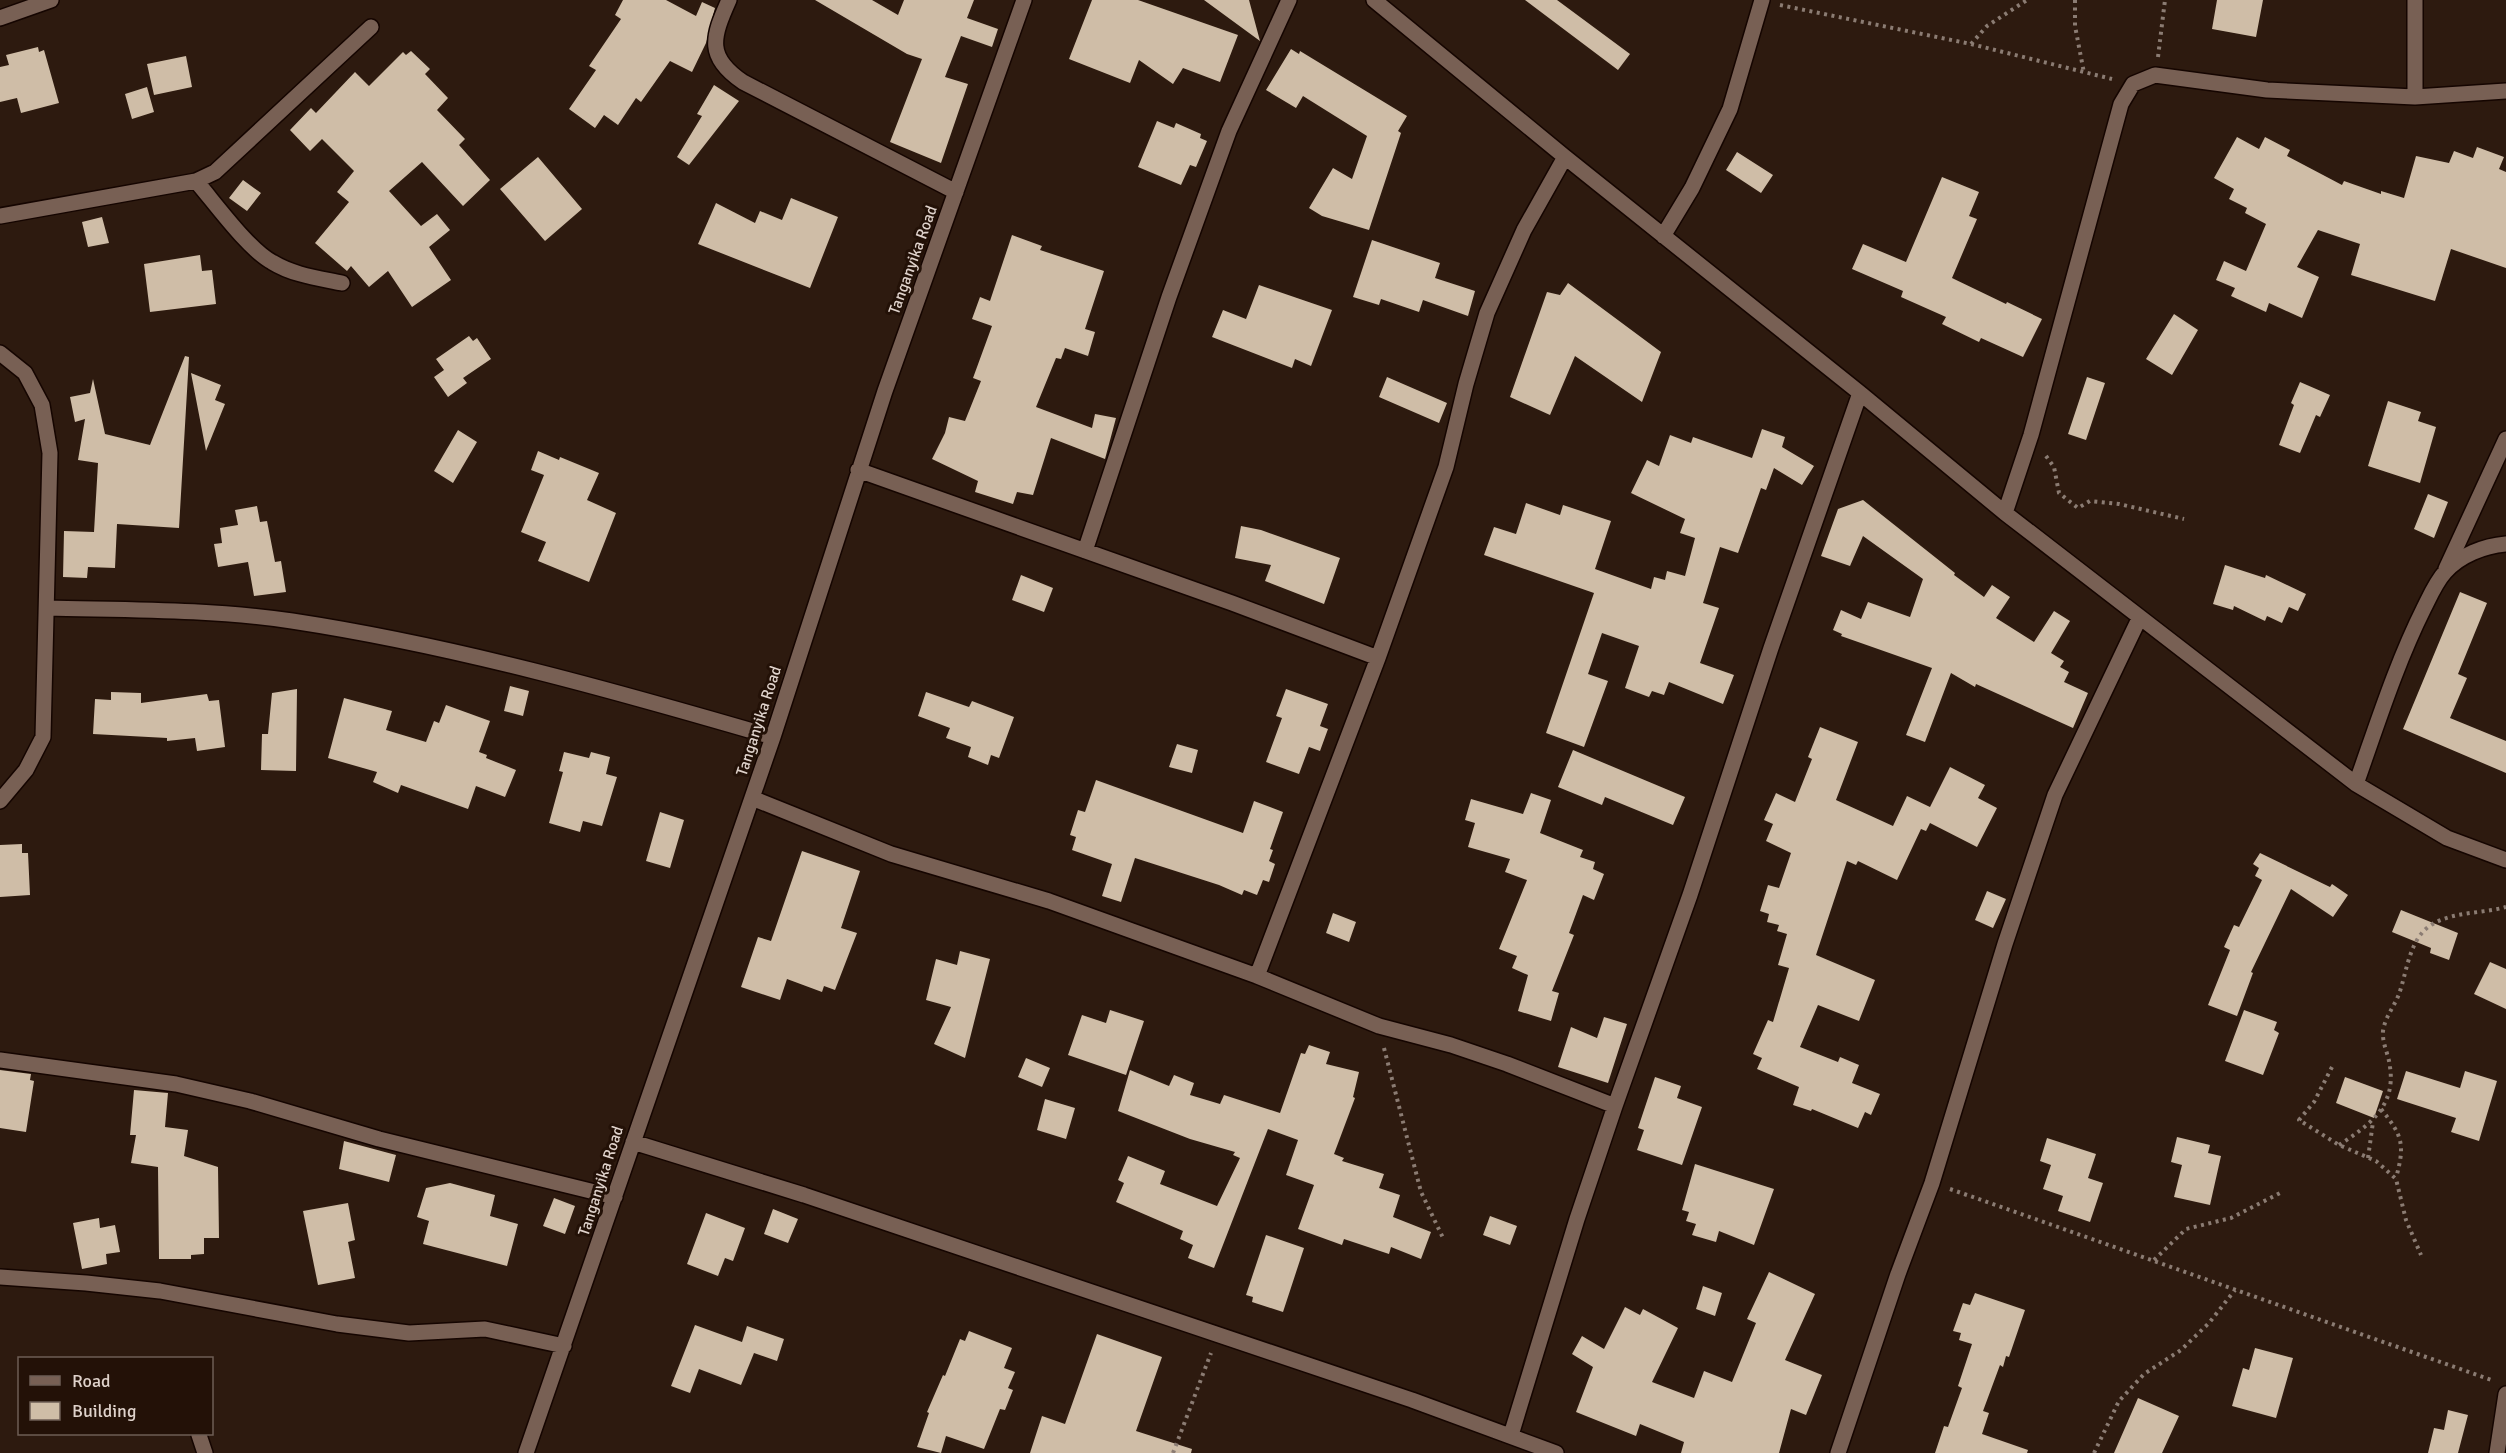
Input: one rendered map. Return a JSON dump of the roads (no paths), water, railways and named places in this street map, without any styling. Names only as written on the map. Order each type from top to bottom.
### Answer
[{"type":"street","points":[[0,18],[51,0]]},
{"type":"street","points":[[729,0],[719,21],[716,37],[717,54],[721,64],[728,72],[743,82],[956,192]]},
{"type":"street","name":"Tanganyika Road","points":[[526,1453],[773,737],[858,470],[1024,0]]},
{"type":"street","points":[[1085,551],[1169,297],[1229,131],[1288,0]]},
{"type":"street","points":[[1374,0],[1564,158],[1860,393],[2005,513],[2139,619],[2356,784],[2447,838],[2506,860]]},
{"type":"street","points":[[2415,0],[2415,97]]},
{"type":"street","points":[[1663,236],[1692,189],[1730,109],[1762,1]]},
{"type":"street","points":[[0,216],[196,181],[215,172],[371,27]]},
{"type":"street","points":[[2005,513],[2031,435],[2121,104],[2133,84],[2155,75],[2267,90],[2415,97],[2506,91]]},
{"type":"street","points":[[1257,976],[1378,658],[1446,467],[1466,384],[1487,313],[1524,230],[1564,158]]},
{"type":"street","points":[[196,181],[239,231],[270,262],[302,275],[342,283]]},
{"type":"street","points":[[0,353],[25,373],[42,405],[50,453],[44,737],[26,770],[0,801]]},
{"type":"street","points":[[1511,1435],[1577,1219],[1690,895],[1771,648],[1860,393]]},
{"type":"street","points":[[2356,784],[2411,633],[2445,572],[2506,439]]},
{"type":"street","points":[[858,470],[1232,603],[1378,658]]},
{"type":"street","points":[[2445,572],[2461,559],[2478,550],[2506,544]]},
{"type":"street","points":[[48,608],[179,611],[291,621],[437,648],[598,686],[773,737]]},
{"type":"street","points":[[1838,1453],[1894,1286],[1932,1183],[2005,944],[2055,795],[2139,619]]},
{"type":"street","points":[[752,798],[891,854],[1049,901],[1257,976],[1379,1026],[1451,1045],[1615,1106]]},
{"type":"street","points":[[0,1060],[176,1084],[250,1101],[379,1139],[615,1197]]},
{"type":"street","points":[[633,1142],[804,1195],[1511,1435],[1556,1453]]},
{"type":"street","points":[[0,1277],[160,1291],[337,1324],[409,1333],[485,1329],[564,1346]]},
{"type":"street","points":[[2497,1453],[2503,1433],[2506,1394]]},
{"type":"street","points":[[199,1435],[206,1453]]}]
